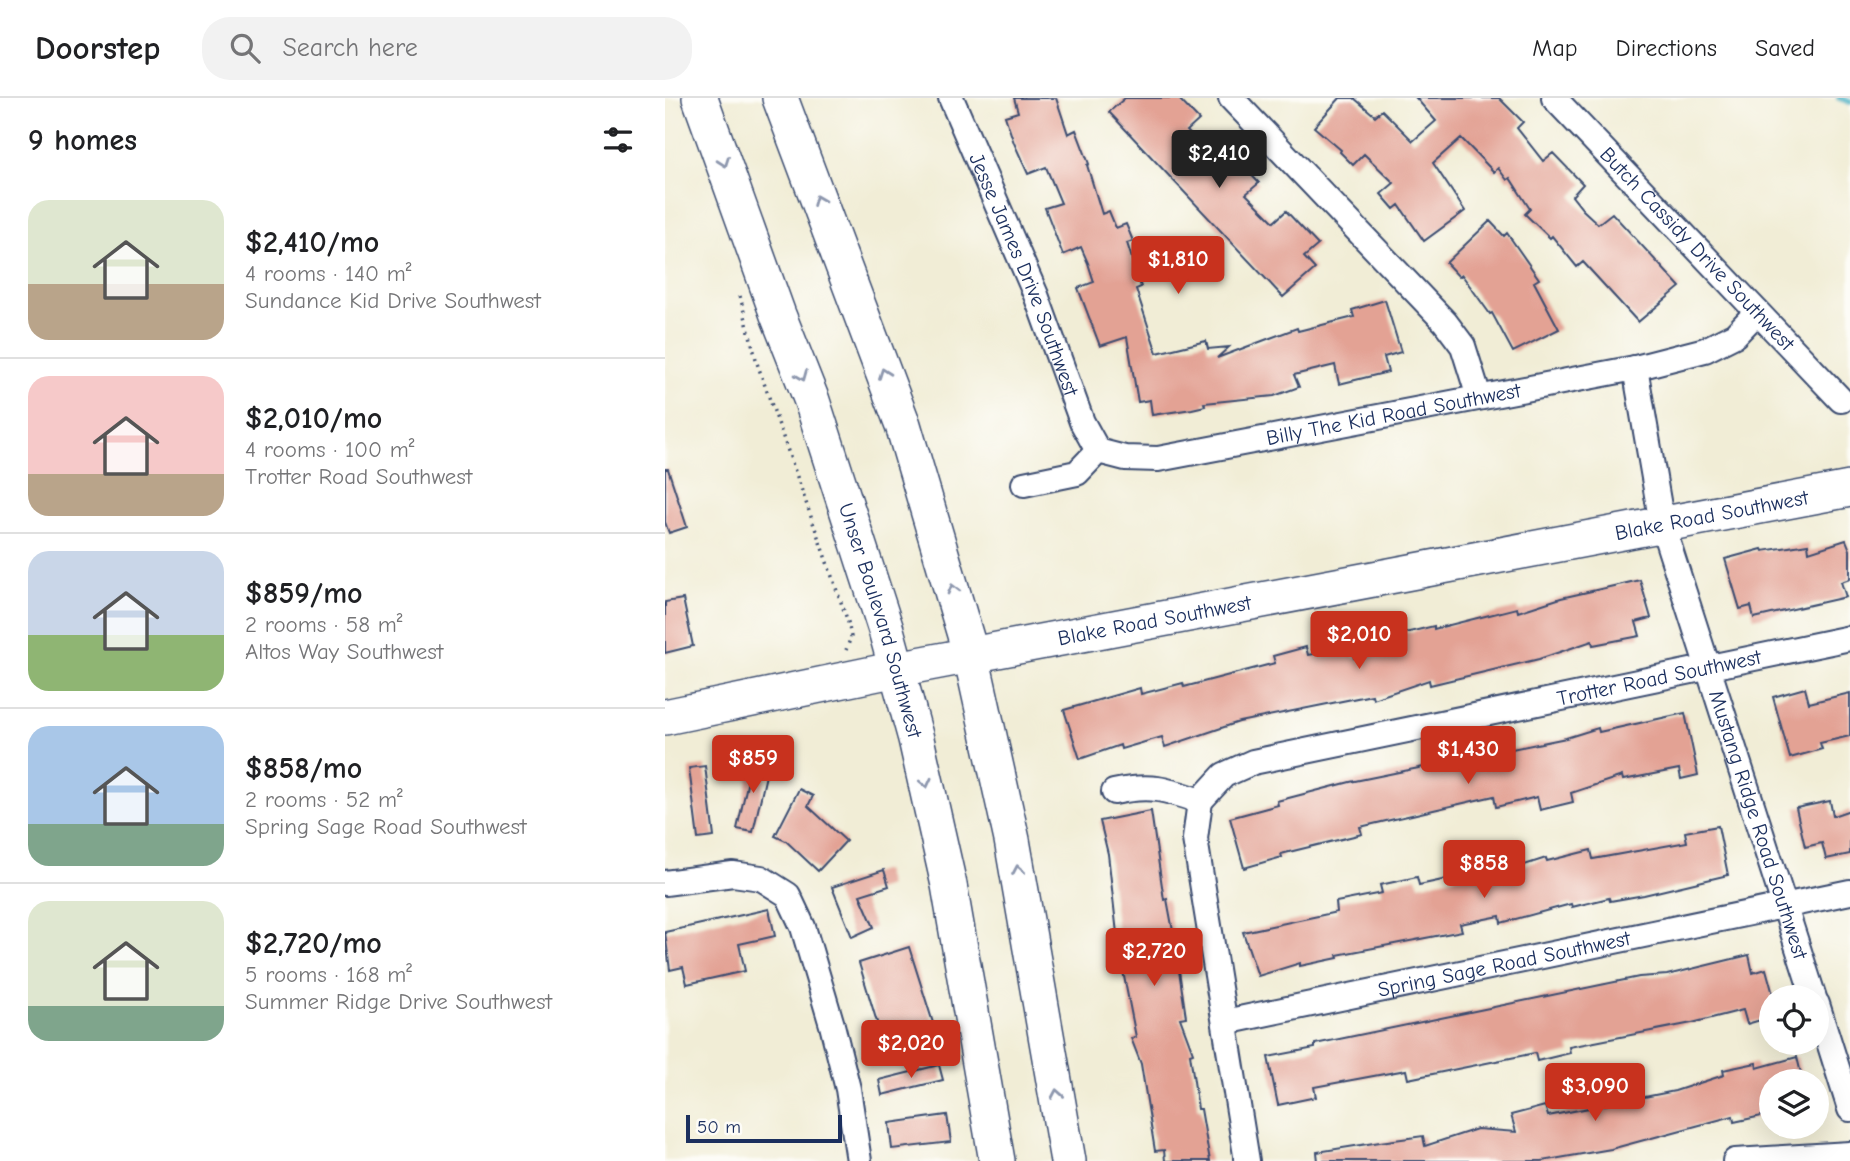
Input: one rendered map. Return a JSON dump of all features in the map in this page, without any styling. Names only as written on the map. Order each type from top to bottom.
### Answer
[{"type":"main road","name":"Unser Boulevard Southwest","points":[[700,98],[812,401],[856,530],[897,669],[949,885],[997,1161]]},
{"type":"main road","points":[[780,98],[903,425],[971,655],[1012,840],[1069,1161]]},
{"type":"main road","name":"Blake Road Southwest","points":[[665,717],[897,669],[1850,489]]},
{"type":"street","name":"Jesse James Drive Southwest","points":[[951,98],[1036,295],[1082,422],[1098,451]]},
{"type":"street","points":[[1231,98],[1445,322],[1463,346],[1479,397]]},
{"type":"street","name":"Butch Cassidy Drive Southwest","points":[[1554,98],[1841,400]]},
{"type":"street","name":"Billy The Kid Road Southwest","points":[[1098,451],[1125,458],[1158,459],[1635,368],[1705,351],[1735,335],[1757,312]]},
{"type":"street","name":"Mustang Ridge Road Southwest","points":[[1635,368],[1663,524],[1810,985]]},
{"type":"street","points":[[1024,484],[1077,473],[1098,451]]},
{"type":"street","name":"Trotter Road Southwest","points":[[1200,801],[1223,775],[1253,762],[1850,638]]},
{"type":"street","points":[[1114,792],[1139,786],[1160,787],[1200,801],[1195,839],[1247,1161]]},
{"type":"street","points":[[665,883],[733,874],[761,878],[788,895],[803,927],[832,1025],[848,1089],[859,1161]]},
{"type":"street","name":"Spring Sage Road Southwest","points":[[1225,1022],[1850,892]]},
{"type":"street","points":[[1829,1042],[1850,1109]]},
{"type":"street","points":[[1735,1161],[1850,1154]]},
{"type":"path","points":[[739,293],[757,363],[848,622],[851,637],[846,650]]},
{"type":"building","points":[[1014,98],[1056,98],[1068,134],[1076,130],[1089,164],[1087,165],[1102,214],[1109,211],[1116,228],[1126,224],[1133,241],[1127,243],[1141,287],[1136,289],[1157,353],[1206,341],[1208,349],[1229,347],[1217,358],[1297,328],[1298,331],[1354,317],[1352,310],[1385,300],[1401,352],[1384,357],[1388,372],[1339,384],[1335,365],[1294,375],[1299,387],[1274,396],[1204,403],[1205,406],[1152,415],[1150,400],[1138,402],[1127,337],[1100,346],[1078,288],[1094,282],[1088,263],[1081,247],[1063,255],[1045,208],[1061,203],[1046,167],[1028,174],[1005,116],[1018,112]]},
{"type":"building","points":[[1125,98],[1178,98],[1199,120],[1187,131],[1215,160],[1227,149],[1259,183],[1246,194],[1274,222],[1286,211],[1318,245],[1304,257],[1315,269],[1283,297],[1109,112]]},
{"type":"building","points":[[1340,98],[1354,98],[1375,116],[1382,110],[1413,141],[1436,121],[1416,98],[1499,98],[1523,122],[1517,128],[1543,161],[1553,153],[1583,184],[1572,196],[1583,210],[1598,224],[1612,213],[1680,287],[1638,322],[1583,262],[1577,267],[1552,236],[1550,238],[1525,214],[1530,209],[1510,178],[1507,180],[1498,168],[1494,172],[1461,138],[1433,163],[1465,211],[1424,241],[1399,205],[1394,209],[1381,194],[1394,183],[1364,154],[1353,165],[1341,150],[1314,127]]},
{"type":"building","points":[[1490,221],[1504,236],[1507,233],[1539,279],[1534,282],[1559,329],[1513,352],[1492,313],[1490,314],[1462,275],[1459,277],[1446,263]]},
{"type":"building","points":[[665,469],[668,469],[687,527],[669,533],[665,522]]},
{"type":"building","points":[[1846,540],[1850,550],[1850,579],[1841,582],[1846,597],[1754,618],[1751,606],[1740,609],[1725,559],[1762,549],[1808,544],[1809,552]]},
{"type":"building","points":[[1640,580],[1651,618],[1636,622],[1640,636],[1593,645],[1592,641],[1539,659],[1430,685],[1429,680],[1373,699],[1372,695],[1239,722],[1165,747],[1162,737],[1121,749],[1120,745],[1080,759],[1064,710],[1140,688],[1141,694],[1183,683],[1184,687],[1275,663],[1273,656],[1306,647],[1308,655],[1352,647],[1354,658],[1403,642],[1401,634],[1434,626],[1434,629],[1517,608],[1518,612],[1561,598]]},
{"type":"building","points":[[683,599],[693,646],[665,653],[665,602]]},
{"type":"building","points":[[1805,688],[1809,703],[1850,693],[1850,736],[1820,743],[1822,749],[1790,758],[1773,697]]},
{"type":"building","points":[[1685,713],[1698,775],[1681,779],[1679,769],[1623,780],[1622,776],[1571,793],[1573,802],[1540,810],[1537,797],[1496,807],[1494,796],[1360,827],[1362,834],[1281,854],[1282,857],[1244,868],[1230,818],[1278,805],[1277,801],[1350,782],[1566,738],[1598,728],[1599,732]]},
{"type":"building","points":[[753,758],[769,762],[753,832],[737,829]]},
{"type":"building","points":[[705,766],[714,837],[698,839],[689,768]]},
{"type":"building","points":[[799,789],[813,796],[808,806],[846,841],[818,871],[786,841],[775,836]]},
{"type":"building","points":[[1830,801],[1833,816],[1850,810],[1850,854],[1826,859],[1822,843],[1805,847],[1796,808]]},
{"type":"building","points":[[1151,811],[1186,1017],[1180,1018],[1193,1053],[1190,1054],[1198,1109],[1201,1109],[1210,1161],[1165,1161],[1164,1150],[1155,1151],[1141,1064],[1131,1038],[1136,1037],[1119,951],[1108,854],[1100,821]]},
{"type":"building","points":[[1718,826],[1728,875],[1644,895],[1610,901],[1609,898],[1572,907],[1571,904],[1501,923],[1500,916],[1460,924],[1462,931],[1337,955],[1338,958],[1300,966],[1300,963],[1258,976],[1243,932],[1337,912],[1336,902],[1382,893],[1380,885],[1417,877],[1419,885],[1508,866],[1509,870],[1546,858],[1547,861],[1591,850],[1593,859],[1687,842],[1685,832]]},
{"type":"building","points":[[884,870],[889,886],[860,895],[874,927],[852,937],[832,887]]},
{"type":"building","points":[[769,909],[775,936],[739,944],[745,971],[687,984],[683,967],[670,970],[665,932]]},
{"type":"building","points":[[909,947],[934,1026],[883,1042],[859,963]]},
{"type":"building","points":[[1749,955],[1753,973],[1766,969],[1770,985],[1759,985],[1759,1020],[1747,1024],[1743,1010],[1692,1023],[1569,1047],[1570,1053],[1537,1061],[1535,1053],[1408,1079],[1406,1070],[1314,1087],[1316,1097],[1278,1105],[1268,1057],[1315,1048],[1315,1044],[1639,977],[1667,975]]},
{"type":"building","points":[[1797,1057],[1800,1069],[1759,1069],[1759,1117],[1734,1122],[1733,1116],[1611,1149],[1542,1161],[1318,1161],[1317,1152],[1380,1142],[1423,1136],[1425,1146],[1477,1129],[1516,1132],[1511,1115],[1545,1106],[1548,1116],[1675,1091],[1724,1075],[1723,1070],[1756,1063],[1757,1068]]},
{"type":"building","points":[[939,1065],[943,1080],[882,1095],[879,1080]]},
{"type":"building","points":[[947,1115],[951,1142],[892,1149],[889,1123]]},
{"type":"waterway","points":[[1839,98],[1850,102]]}]
